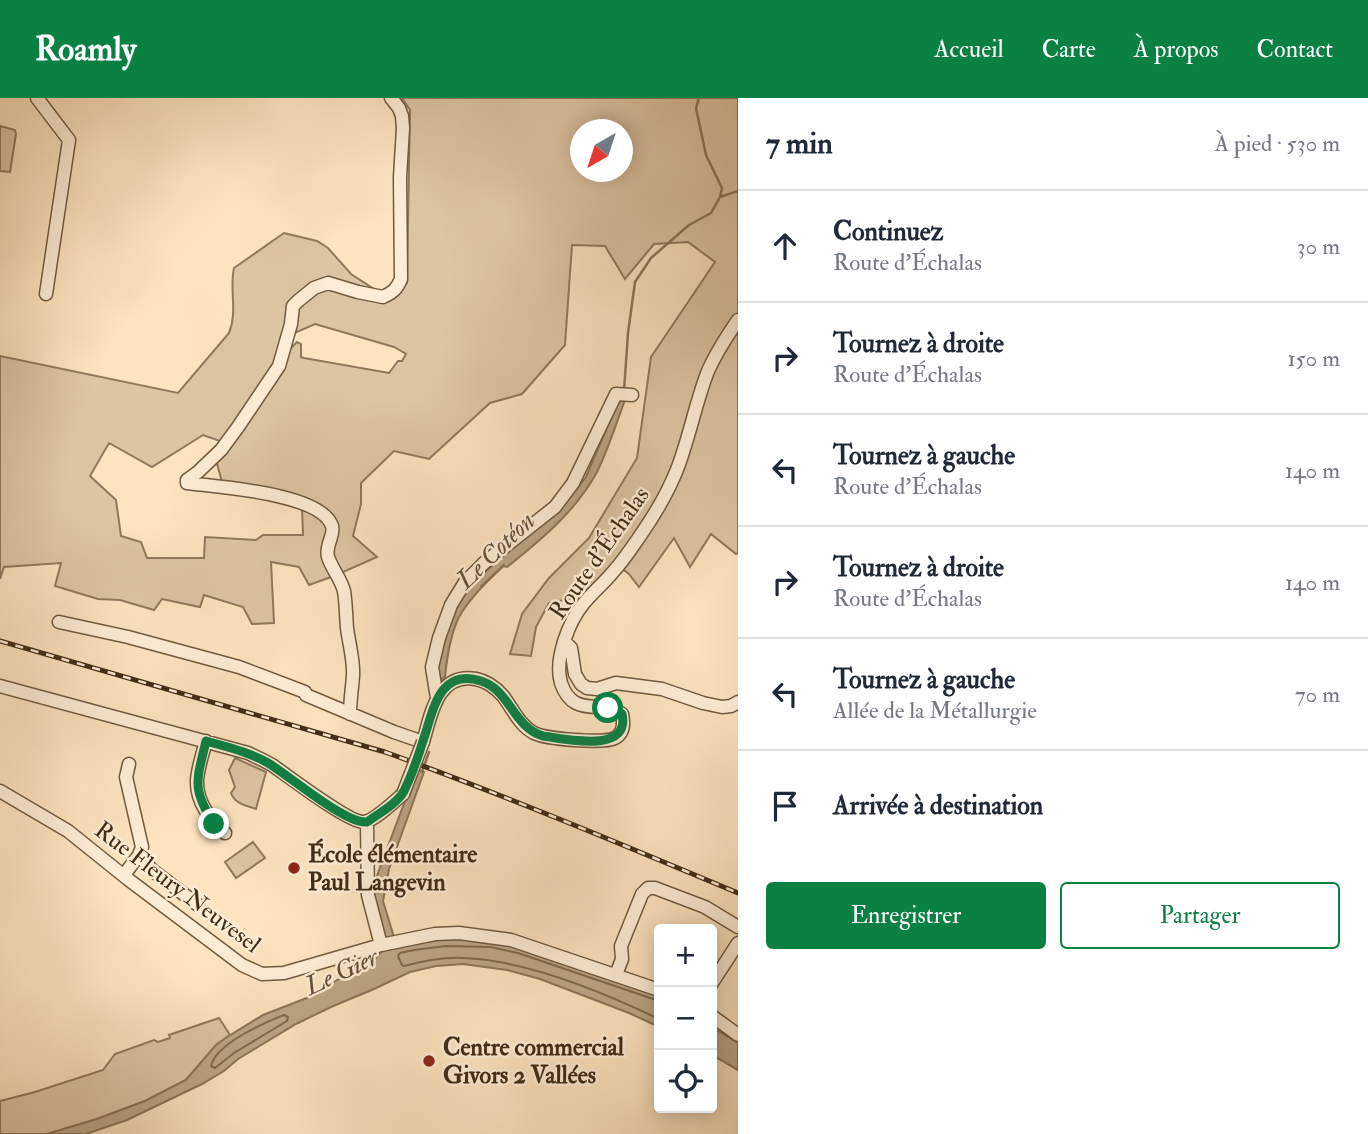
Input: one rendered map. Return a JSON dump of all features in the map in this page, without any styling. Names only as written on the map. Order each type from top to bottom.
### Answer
[{"type":"street","points":[[37,98],[69,140],[46,294]]},
{"type":"street","points":[[350,713],[352,664],[343,589],[327,551],[332,526],[322,515],[301,503],[273,494],[187,483],[187,480],[221,450],[279,366],[292,324],[293,306],[298,300],[319,285],[328,283],[370,296],[383,297],[394,291],[398,285],[401,279],[401,153],[404,128],[399,108],[391,98]]},
{"type":"street","name":"Route d'Échalas","points":[[436,698],[453,682],[465,678],[473,679],[487,683],[500,692],[520,721],[536,734],[599,741],[616,737],[621,732],[624,723],[622,714],[615,709],[579,706],[561,684],[560,661],[565,641],[580,609],[613,573],[642,534],[667,492],[709,370],[738,320]]},
{"type":"street","points":[[0,686],[248,753],[355,820],[367,822],[403,794],[436,698],[432,667],[439,638],[451,605],[465,582],[484,563],[555,507],[573,483],[616,394],[632,395]]},
{"type":"street","points":[[59,622],[128,637],[239,667],[306,692],[306,695],[423,742]]},
{"type":"street","points":[[565,641],[571,648],[575,674],[587,688],[597,689],[616,683],[662,690],[722,707],[738,702]]},
{"type":"street","points":[[206,741],[197,780],[199,796],[214,824],[225,833]]},
{"type":"street","points":[[124,875],[142,847],[126,777],[129,764]]},
{"type":"street","name":"Rue Fleury Neuvesel","points":[[0,791],[68,831],[242,965],[262,974],[284,973],[381,945],[447,934],[510,940],[654,988]]},
{"type":"street","points":[[367,822],[368,895],[381,945]]},
{"type":"street","points":[[139,855],[152,870],[198,905]]},
{"type":"street","points":[[616,975],[622,959],[621,946],[642,894],[648,888],[655,888],[705,907],[738,927]]},
{"type":"street","points":[[717,975],[738,943]]},
{"type":"street","points":[[717,1020],[738,1035]]},
{"type":"shaded area","points":[[402,98],[738,98],[738,553],[711,534],[690,567],[674,538],[639,587],[629,574],[614,563],[578,599],[549,603],[536,627],[531,656],[510,654],[522,614],[549,578],[589,538],[637,458],[651,357],[715,262],[688,242],[654,244],[625,279],[605,246],[572,245],[565,345],[522,394],[490,403],[429,459],[394,451],[361,483],[361,504],[353,536],[377,557],[341,573],[333,553],[338,532],[326,522],[334,576],[309,585],[299,567],[271,562],[274,623],[252,624],[243,607],[204,595],[200,607],[162,599],[154,610],[120,600],[98,599],[55,586],[61,563],[4,567],[0,579],[0,356],[178,393],[229,333],[233,317],[234,268],[284,233],[317,241],[328,248],[351,274],[388,298],[407,283],[410,110]],"holes":[[[315,324],[394,347],[406,354],[389,373],[301,357],[301,344],[297,342],[289,350],[292,334]],[[203,435],[223,442],[216,460],[222,482],[274,489],[293,496],[323,520],[302,506],[303,535],[263,535],[256,540],[205,537],[204,558],[147,558],[141,542],[121,536],[116,500],[90,476],[109,443],[152,467]]]},
{"type":"shaded area","points":[[0,126],[15,130],[16,134],[10,172],[0,171]]},
{"type":"shaded area","points":[[235,758],[266,772],[256,809],[238,802],[231,793],[235,787],[229,770]]},
{"type":"shaded area","points":[[253,842],[265,858],[236,878],[225,862]]},
{"type":"shaded area","points":[[219,1018],[230,1035],[216,1045],[186,1080],[145,1101],[54,1132],[0,1134],[0,1101],[103,1070],[115,1054],[154,1040],[158,1042],[170,1038],[169,1035]]},
{"type":"water","points":[[619,399],[625,400],[597,472],[579,500],[557,524],[507,567],[503,566],[471,600],[455,627],[445,677],[437,683],[438,652],[456,607],[477,579],[560,510],[586,477]]},
{"type":"water","points":[[417,769],[424,772],[389,869],[383,901],[397,947],[446,939],[491,940],[520,947],[654,993],[654,1025],[540,979],[507,970],[463,964],[436,966],[410,972],[296,1024],[202,1084],[127,1120],[86,1134],[47,1134],[145,1101],[186,1080],[216,1045],[227,1037],[263,1015],[317,994],[337,980],[369,965],[383,950],[373,888]]},
{"type":"water","points":[[717,1030],[738,1043],[738,1070],[717,1058]]},
{"type":"waterway","name":"Le Cotéon","points":[[624,391],[635,282],[651,258],[689,225],[711,213],[720,197],[722,188],[706,155],[696,108],[699,98]]},
{"type":"waterway","points":[[720,197],[738,191]]},
{"type":"waterway","name":"Le Cotéon","points":[[481,587],[504,565]]},
{"type":"waterway","name":"Le Cotéon","points":[[422,772],[429,752]]},
{"type":"railway","points":[[0,641],[385,752],[606,838],[738,893]]},
{"type":"place","name":"École élémentaire Paul Langevin","points":[[294,868]]},
{"type":"place","name":"Centre commercial Givors 2 Vallées","points":[[429,1061]]},
{"type":"route","points":[[214,824],[199,796],[197,780],[206,741],[248,753],[355,820],[367,822],[403,794],[436,698],[453,682],[465,678],[487,683],[500,692],[526,727],[543,736],[599,741],[616,737],[624,723],[622,714],[608,708]]},
{"type":"water label","name":"Le Gier","points":[[341,971]]}]
